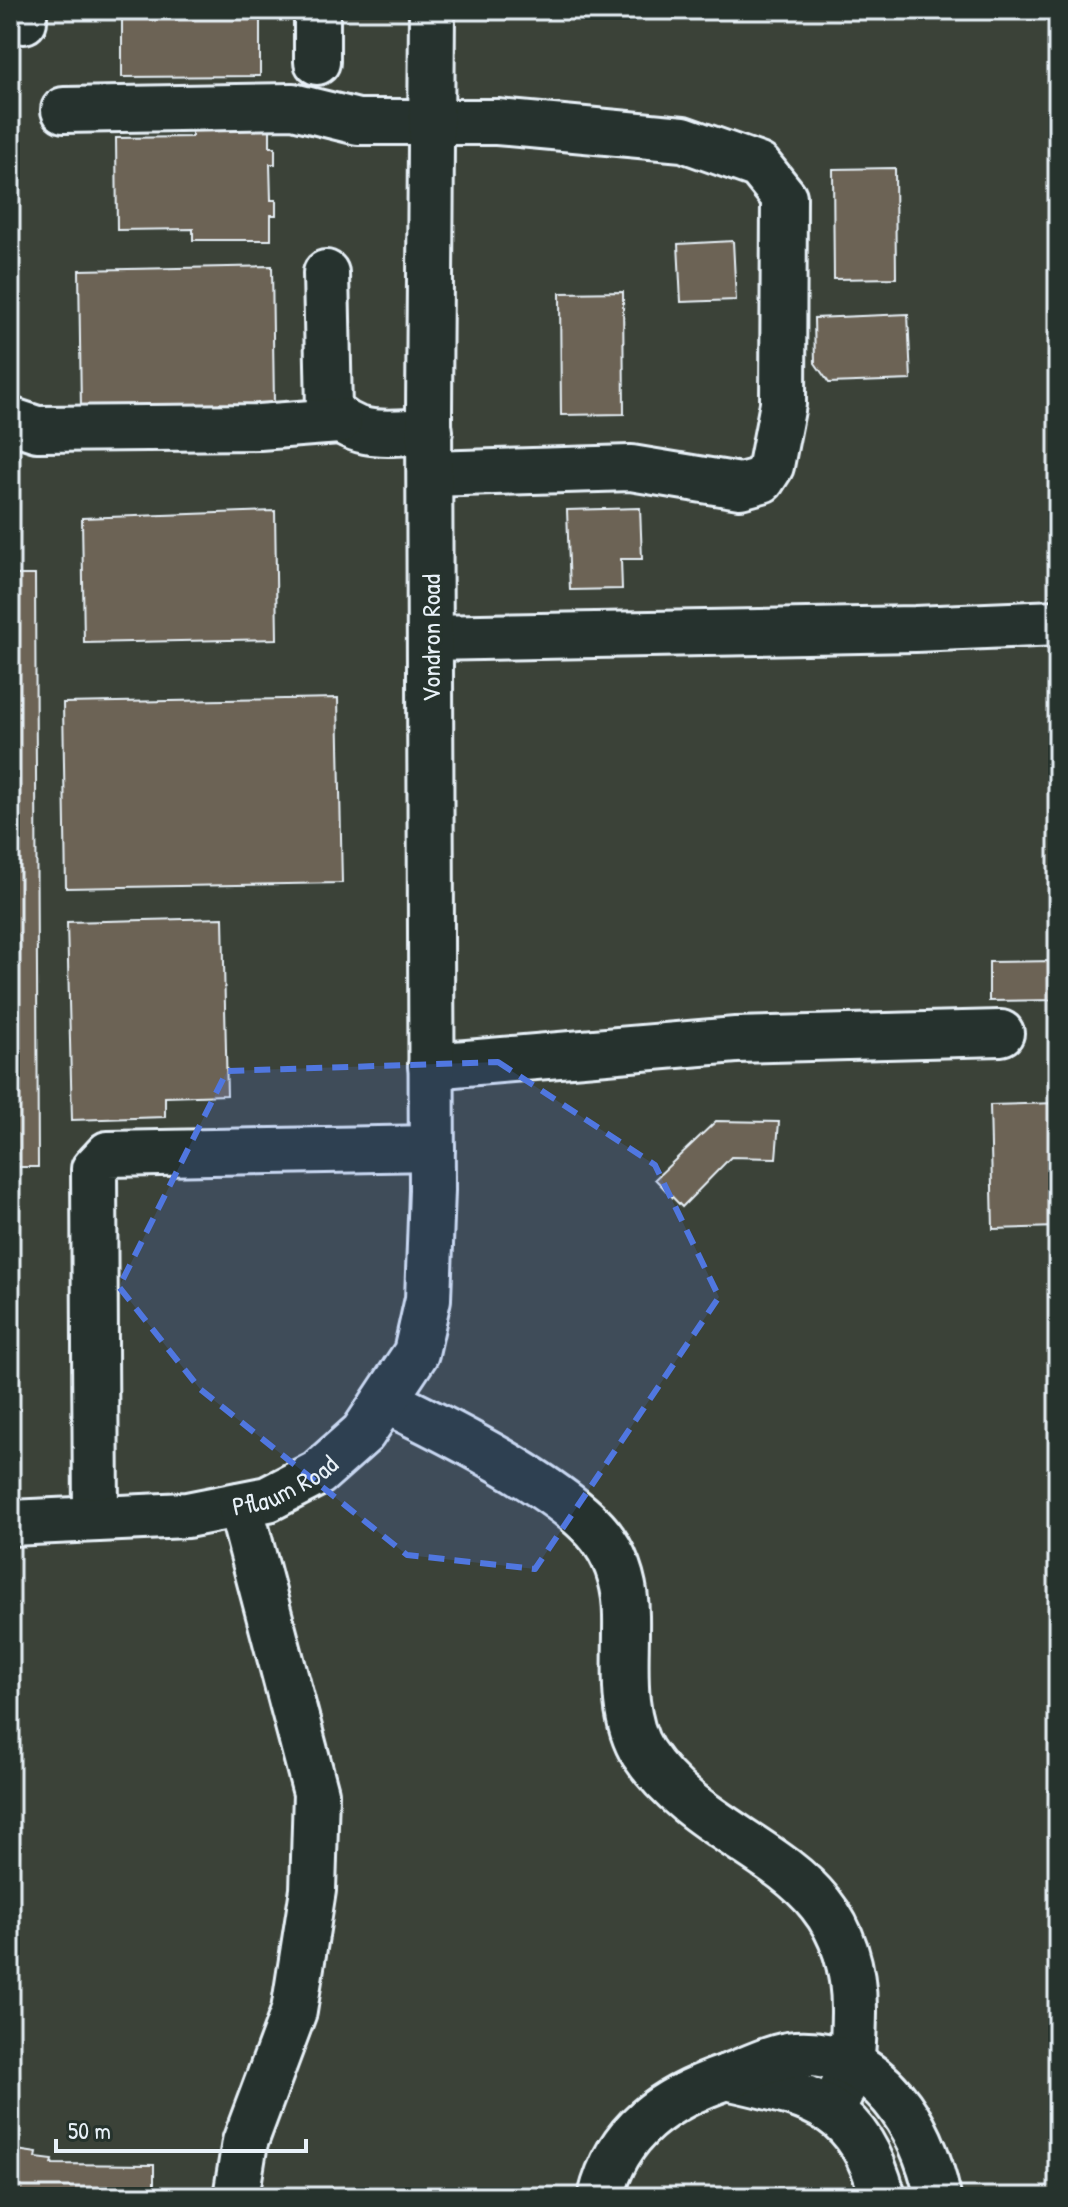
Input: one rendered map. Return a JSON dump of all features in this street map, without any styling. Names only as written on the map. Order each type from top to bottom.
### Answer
[{"type":"street","points":[[317,10],[317,62]]},
{"type":"street","name":"Vondron Road","points":[[429,1267],[432,1148],[432,10]]},
{"type":"street","points":[[64,110],[293,106],[358,122],[497,122],[683,139],[759,166],[784,197],[783,404],[771,466],[762,480],[740,486],[631,468],[430,474]]},
{"type":"street","points":[[326,273],[329,409],[339,421],[363,434],[430,431]]},
{"type":"street","points":[[10,420],[37,429],[259,427],[339,421]]},
{"type":"street","points":[[430,638],[915,629],[1058,623]]},
{"type":"street","points":[[431,1066],[736,1040],[1001,1033]]},
{"type":"street","points":[[96,1519],[94,1169],[101,1161],[108,1154],[432,1148]]},
{"type":"street","name":"Pflaum Road","points":[[10,1523],[187,1515],[268,1499],[318,1473],[363,1433],[416,1353],[428,1299],[429,1267]]},
{"type":"street","points":[[386,1401],[451,1433],[535,1484],[585,1520],[605,1542],[620,1574],[626,1600],[628,1696],[636,1740],[679,1794],[708,1819],[786,1868],[832,1922],[851,1961],[854,1986],[853,2066],[831,2111]]},
{"type":"street","points":[[236,2197],[245,2142],[294,2011],[313,1890],[316,1793],[240,1505]]},
{"type":"street","points":[[601,2197],[612,2162],[639,2123],[678,2096],[796,2054],[823,2056],[867,2073],[908,2114],[931,2161],[938,2197]]},
{"type":"street","points":[[727,2077],[778,2089],[831,2111],[851,2125],[867,2147],[883,2197]]},
{"type":"highlighted area","points":[[498,1062],[655,1165],[719,1297],[535,1569],[407,1555],[200,1389],[119,1287],[227,1071]]},
{"type":"shaded area","points":[[10,10],[1058,10],[1058,2197],[10,2197]]},
{"type":"building","points":[[122,10],[260,10],[260,76],[122,77]]},
{"type":"building","points":[[192,126],[270,126],[270,147],[275,147],[275,164],[270,164],[271,200],[276,200],[276,215],[271,215],[271,240],[193,240],[193,229],[117,230],[116,138],[192,137]]},
{"type":"building","points":[[895,168],[896,278],[834,279],[833,169]]},
{"type":"building","points":[[733,241],[736,300],[681,302],[678,244]]},
{"type":"building","points":[[272,266],[274,405],[81,409],[79,270]]},
{"type":"building","points":[[623,292],[624,414],[561,415],[560,293]]},
{"type":"building","points":[[908,314],[911,380],[829,383],[815,363],[814,318]]},
{"type":"building","points":[[640,508],[642,559],[621,559],[622,589],[570,590],[567,510]]},
{"type":"building","points":[[275,511],[277,639],[84,643],[82,518]]},
{"type":"building","points":[[10,575],[35,575],[38,1167],[10,1167]]},
{"type":"building","points":[[338,698],[342,883],[66,888],[63,703]]},
{"type":"building","points":[[223,918],[227,1095],[165,1097],[165,1117],[72,1120],[67,922]]},
{"type":"building","points":[[1058,961],[1058,1000],[989,1001],[989,962]]},
{"type":"building","points":[[1058,1103],[1058,1227],[993,1229],[990,1105]]},
{"type":"building","points":[[716,1121],[779,1122],[776,1158],[731,1157],[682,1207],[655,1179]]},
{"type":"building","points":[[10,2149],[37,2153],[36,2158],[53,2160],[52,2164],[154,2165],[154,2197],[10,2197]]}]
